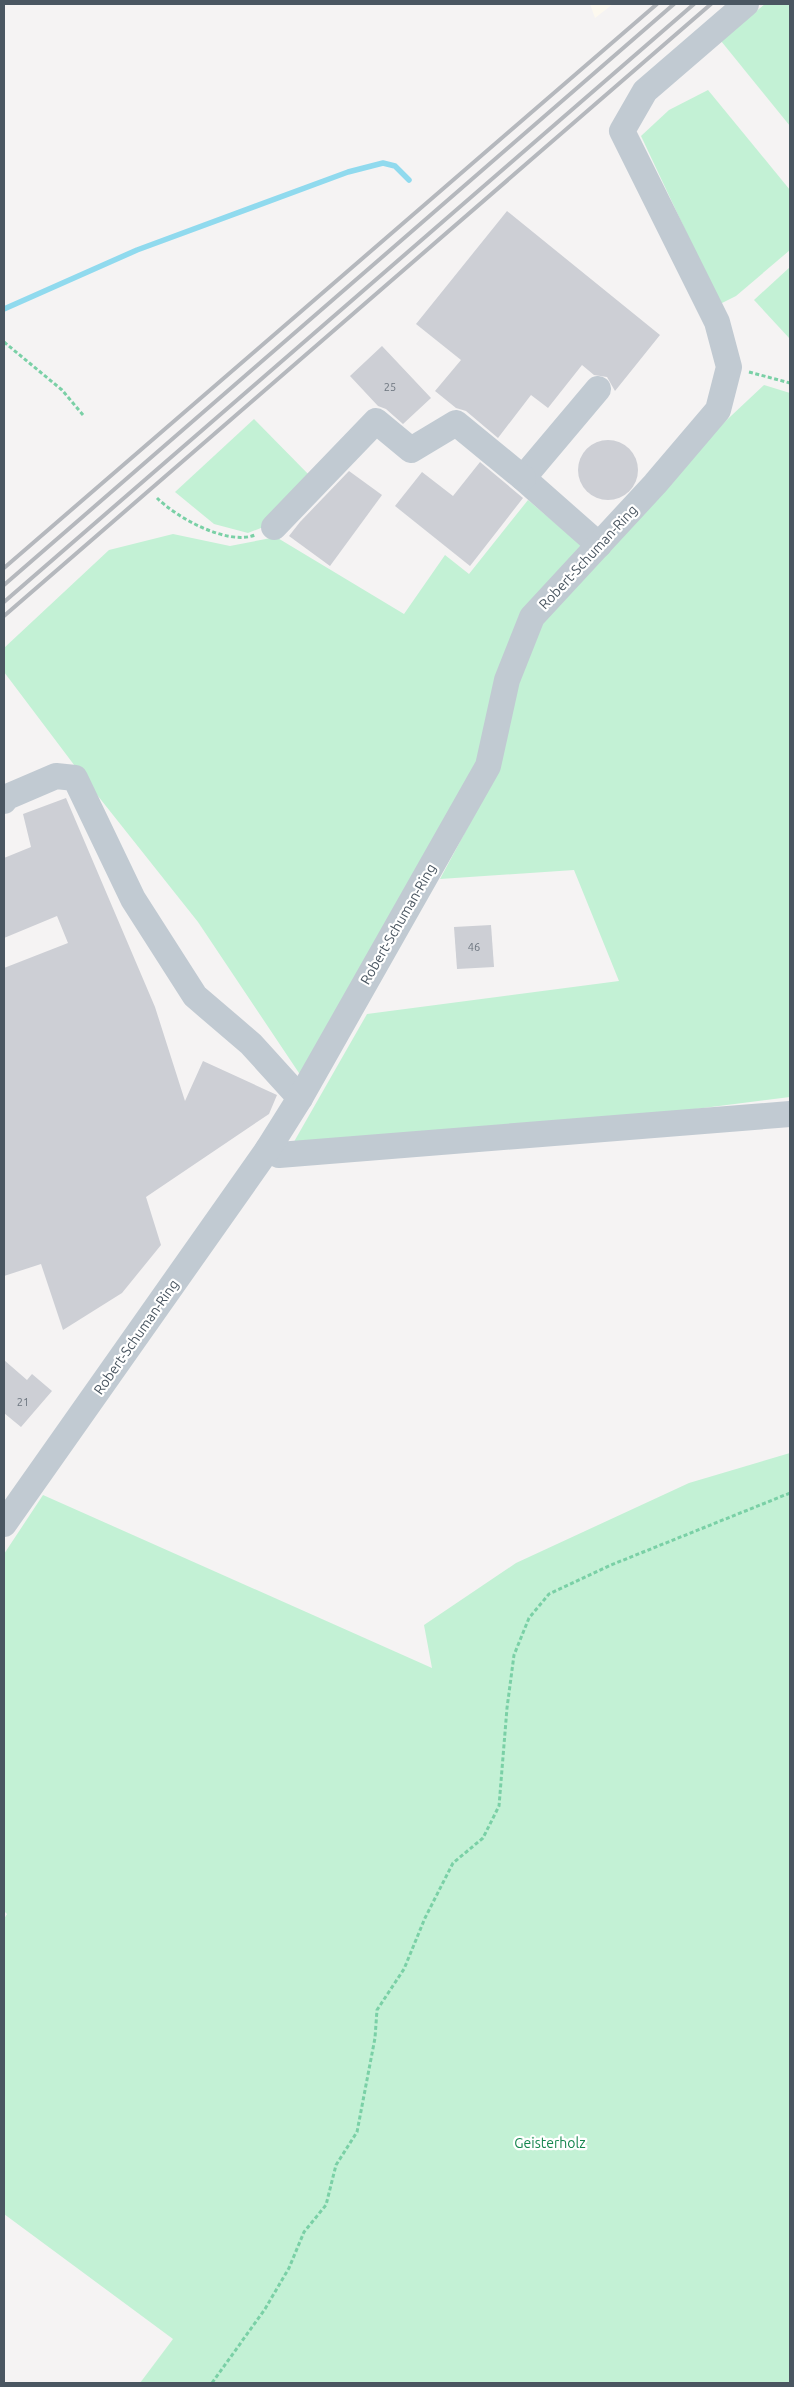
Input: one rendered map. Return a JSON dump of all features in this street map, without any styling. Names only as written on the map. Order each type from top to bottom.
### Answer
[{"type":"street","name":"Robert-Schuman-Ring","points":[[4,1524],[268,1149],[300,1098],[488,766],[507,680],[532,617],[655,484],[718,410],[729,367],[717,322],[622,131],[645,91],[746,4]]},
{"type":"street","points":[[522,478],[598,389]]},
{"type":"street","points":[[274,527],[376,421],[411,450],[456,424],[599,545]]},
{"type":"street","points":[[4,801],[7,797],[56,776],[75,778],[133,899],[195,996],[251,1044],[300,1098]]},
{"type":"street","points":[[268,1149],[279,1155],[790,1114]]},
{"type":"path","points":[[4,342],[62,390],[83,416]]},
{"type":"path","points":[[729,367],[790,383]]},
{"type":"path","points":[[157,498],[168,509],[216,534],[250,537],[274,527]]},
{"type":"path","points":[[212,2383],[265,2309],[289,2268],[304,2232],[326,2205],[336,2165],[357,2132],[375,2038],[377,2010],[404,1969],[425,1918],[453,1863],[483,1838],[499,1806],[507,1708],[514,1656],[529,1618],[549,1594],[611,1565],[790,1493]]},
{"type":"shaded area","points":[[590,4],[613,4],[595,18]]},
{"type":"green space","points":[[765,4],[790,4],[790,126],[721,41]]},
{"type":"green space","points":[[708,90],[790,190],[790,250],[736,296],[720,304],[641,136],[669,110]]},
{"type":"green space","points":[[790,267],[790,339],[754,300]]},
{"type":"green space","points":[[764,385],[790,393],[790,1097],[672,1112],[291,1147],[367,1014],[619,981],[574,870],[440,879],[499,769],[515,681],[540,624],[715,431]]},
{"type":"green space","points":[[254,419],[314,480],[271,524],[248,533],[214,524],[175,492]]},
{"type":"green space","points":[[528,500],[582,546],[519,616],[479,764],[301,1076],[198,922],[90,786],[4,672],[4,648],[109,550],[173,534],[230,546],[276,537],[404,614],[445,555],[469,574]]},
{"type":"green space","name":"Geisterholz","points":[[790,1453],[790,2383],[140,2383],[173,2339],[4,2214],[4,1919],[7,1914],[4,1911],[4,1554],[43,1495],[432,1668],[424,1625],[516,1563],[689,1483]]},
{"type":"building","points":[[507,211],[660,335],[615,391],[607,377],[594,375],[582,365],[548,408],[531,395],[498,438],[466,411],[456,408],[435,391],[461,360],[416,324]]},
{"type":"building","points":[[382,346],[431,398],[403,424],[386,409],[378,406],[350,376]]},
{"type":"building","points":[[608,440],[625,445],[633,453],[638,470],[633,487],[625,495],[608,500],[591,495],[583,487],[578,470],[583,453],[591,445]]},
{"type":"building","points":[[480,462],[523,498],[470,566],[395,506],[422,472],[453,496]]},
{"type":"building","points":[[349,471],[382,495],[330,566],[289,536]]},
{"type":"building","points":[[66,798],[155,1007],[185,1101],[203,1061],[277,1095],[269,1114],[146,1197],[161,1245],[122,1293],[63,1330],[41,1264],[4,1276],[4,968],[68,943],[57,916],[4,938],[4,858],[31,847],[23,814]]},
{"type":"building","points":[[491,925],[494,967],[457,969],[454,927]]},
{"type":"building","points":[[4,1360],[27,1380],[32,1374],[52,1391],[21,1427],[4,1413]]},
{"type":"waterway","points":[[4,309],[137,250],[348,172],[383,163],[395,166],[409,180]]},
{"type":"railway","points":[[4,568],[657,4]]},
{"type":"railway","points":[[4,585],[674,4]]},
{"type":"railway","points":[[4,602],[694,4]]},
{"type":"railway","points":[[4,616],[711,4]]}]
